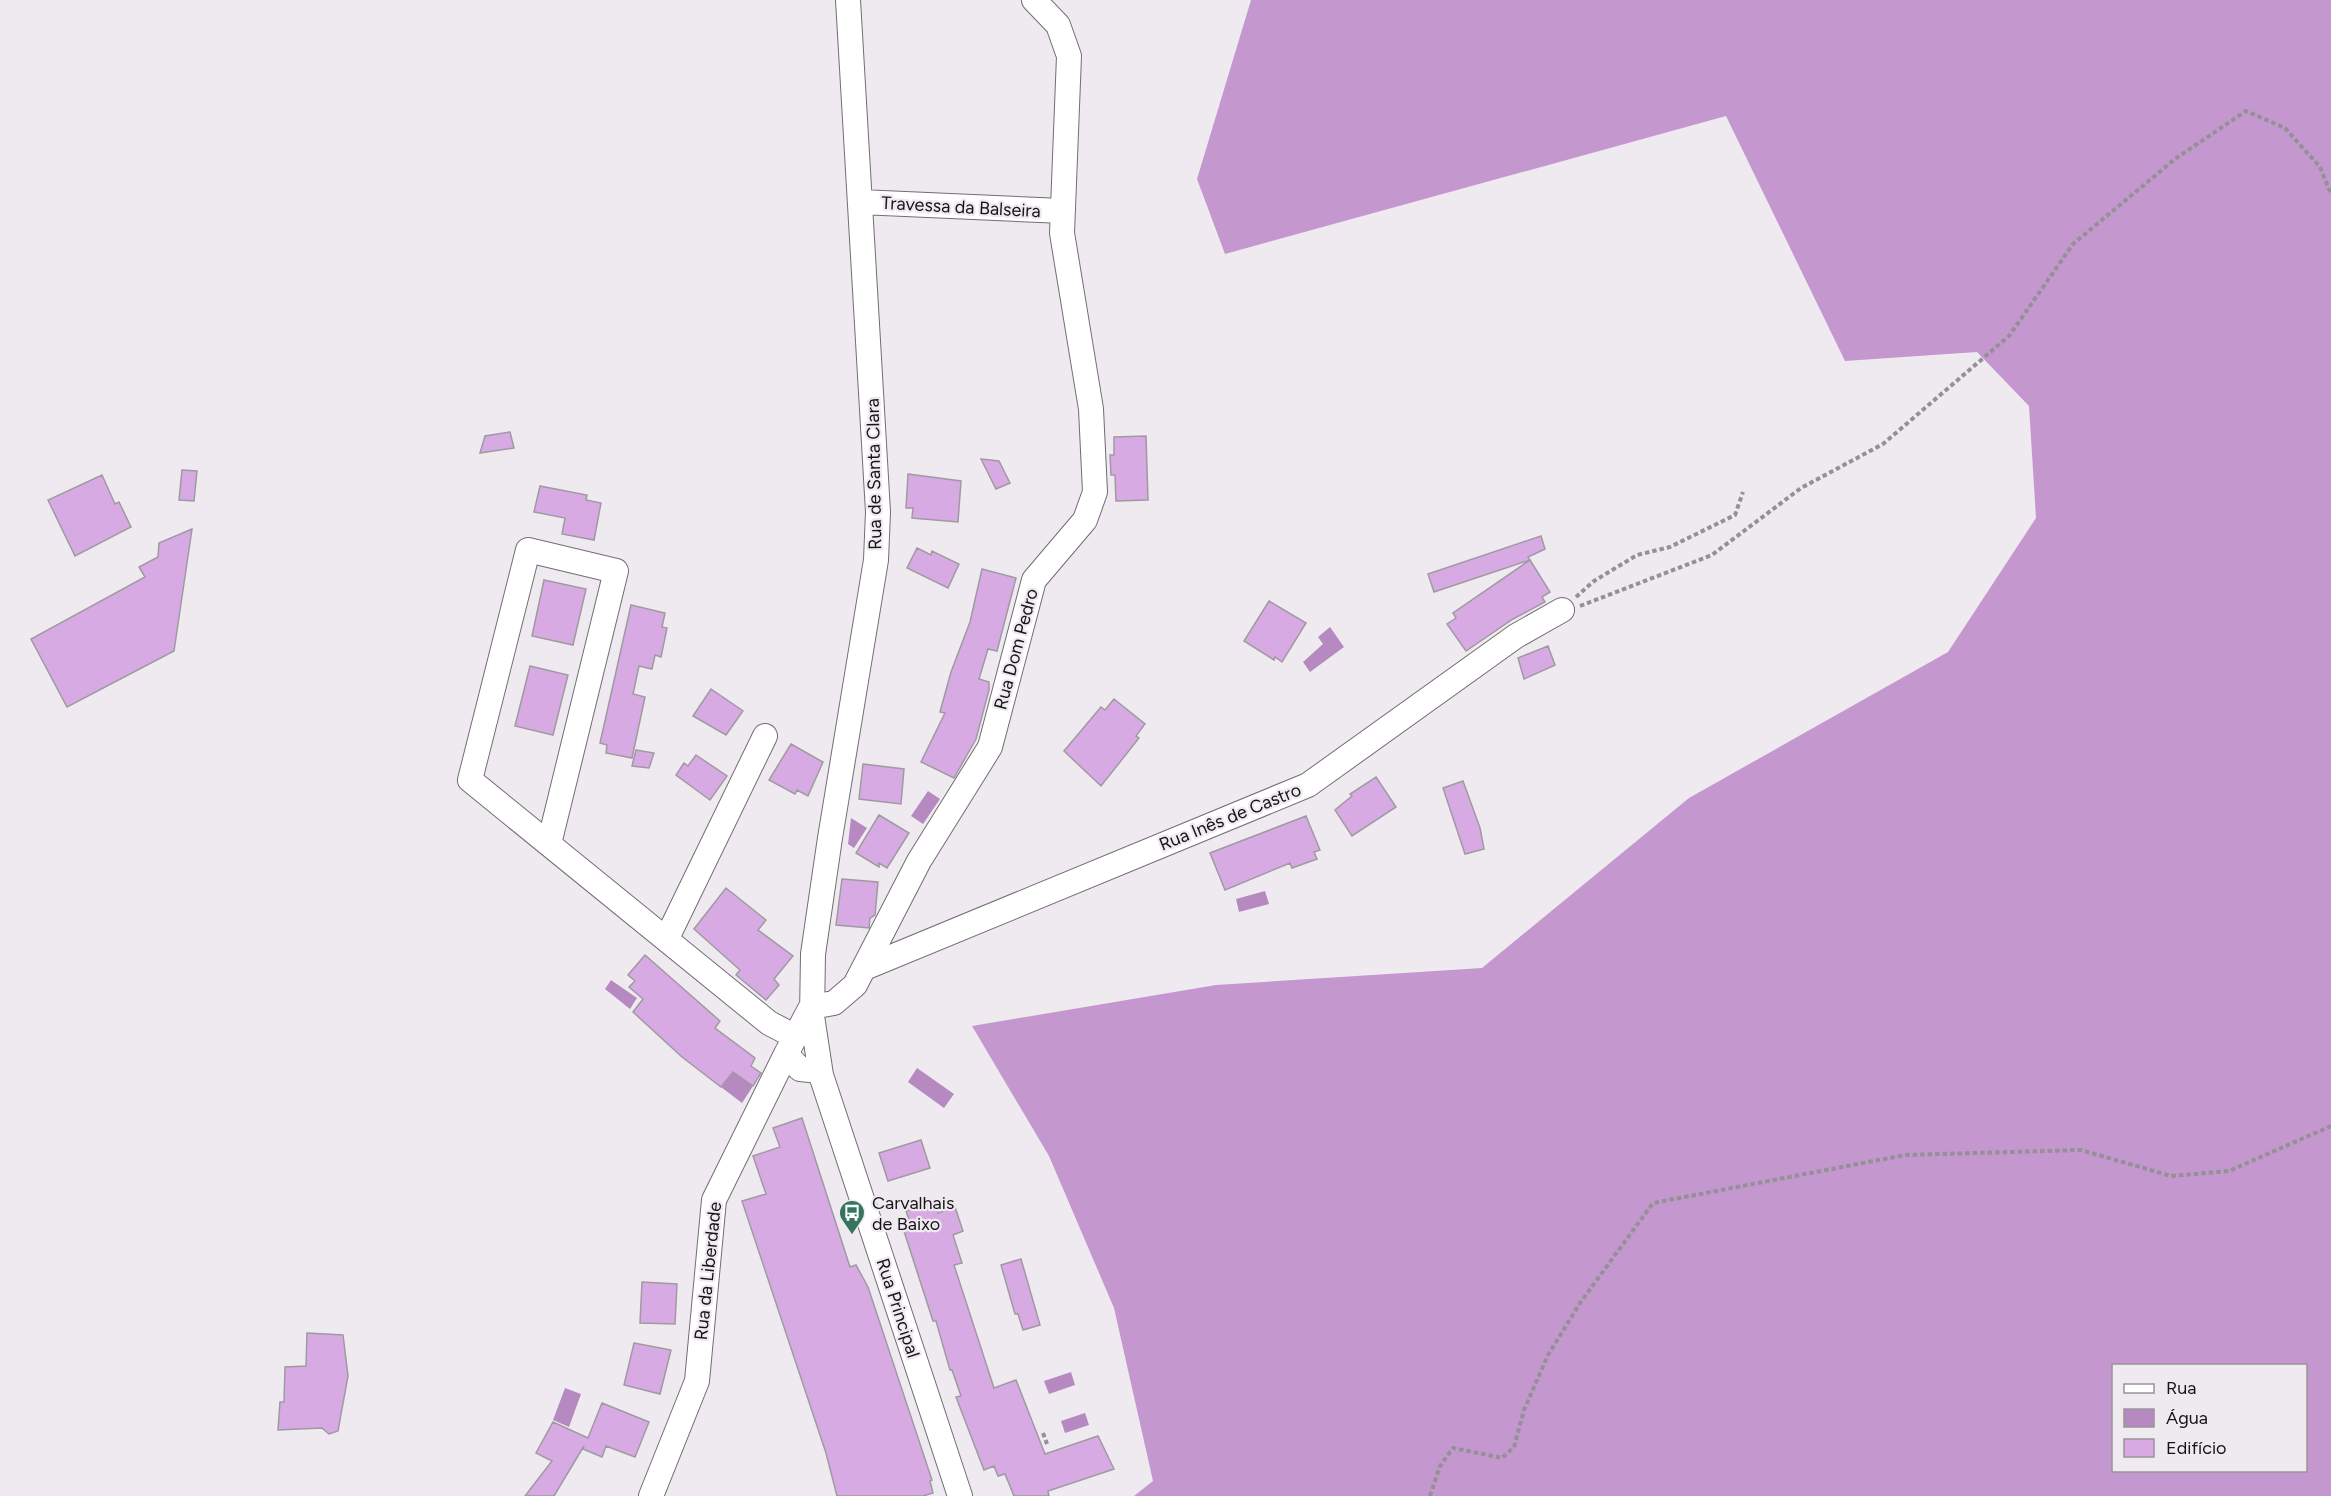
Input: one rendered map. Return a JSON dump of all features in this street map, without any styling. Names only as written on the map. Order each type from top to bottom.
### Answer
[{"type":"street","name":"Rua de Santa Clara","points":[[812,1011],[813,954],[876,560],[877,455],[848,0]]},
{"type":"street","name":"Rua Dom Pedro","points":[[812,1011],[842,999],[855,985],[867,967],[919,861],[990,747],[1034,580],[1084,520],[1095,492],[1091,409],[1062,232],[1069,56],[1058,25],[1034,0]]},
{"type":"street","name":"Travessa da Balseira","points":[[860,202],[1062,211]]},
{"type":"street","points":[[549,844],[616,571],[528,550],[470,780],[549,844],[667,938],[768,1023],[790,1045],[800,1069],[820,1071]]},
{"type":"street","name":"Rua Inês de Castro","points":[[867,967],[1308,785],[1516,636],[1562,610]]},
{"type":"street","points":[[667,938],[765,736]]},
{"type":"street","name":"Rua da Liberdade","points":[[658,1492],[697,1381],[714,1200],[790,1045],[812,1011]]},
{"type":"street","name":"Rua Principal","points":[[812,1011],[820,1071],[960,1496]]},
{"type":"path","points":[[1562,610],[1591,603],[1712,555],[1801,488],[1883,444],[2009,336],[2073,244],[2175,159],[2246,111],[2285,128],[2320,167],[2331,194]]},
{"type":"path","points":[[1562,610],[1594,581],[1637,555],[1670,547],[1735,515],[1743,492]]},
{"type":"path","points":[[1430,1496],[1440,1466],[1453,1448],[1502,1458],[1514,1447],[1524,1410],[1548,1355],[1580,1303],[1653,1203],[1905,1155],[2081,1150],[2171,1176],[2229,1171],[2331,1126]]},
{"type":"path","points":[[1043,1433],[1047,1444]]},
{"type":"shaded area","points":[[1251,0],[2331,0],[2331,1496],[1134,1496],[1153,1481],[1114,1308],[1049,1156],[972,1026],[1216,985],[1482,968],[1689,798],[1948,652],[2036,518],[2029,406],[1977,352],[1845,361],[1726,116],[1225,254],[1197,179]]},
{"type":"water","points":[[1330,627],[1344,647],[1310,672],[1303,662],[1323,644],[1318,637]]},
{"type":"water","points":[[928,791],[940,799],[923,824],[911,816]]},
{"type":"water","points":[[851,818],[867,828],[854,848],[848,844]]},
{"type":"water","points":[[1265,891],[1269,904],[1239,912],[1236,899]]},
{"type":"water","points":[[611,980],[637,998],[630,1009],[605,989]]},
{"type":"water","points":[[917,1068],[954,1094],[944,1108],[908,1082]]},
{"type":"water","points":[[733,1072],[753,1086],[742,1103],[721,1087]]},
{"type":"water","points":[[1071,1372],[1075,1385],[1049,1394],[1044,1381]]},
{"type":"water","points":[[565,1388],[581,1394],[569,1427],[553,1420]]},
{"type":"water","points":[[1085,1413],[1089,1425],[1065,1433],[1061,1421]]},
{"type":"building","points":[[510,432],[514,448],[480,453],[485,436]]},
{"type":"building","points":[[1146,436],[1148,500],[1116,501],[1115,475],[1111,475],[1110,455],[1114,455],[1114,437]]},
{"type":"building","points":[[981,459],[999,461],[1010,483],[996,489]]},
{"type":"building","points":[[182,470],[197,471],[194,501],[179,500]]},
{"type":"building","points":[[908,474],[961,481],[958,522],[912,518],[913,508],[906,508]]},
{"type":"building","points":[[102,475],[115,504],[119,502],[131,527],[75,556],[48,500]]},
{"type":"building","points":[[540,486],[587,495],[586,500],[601,503],[594,540],[562,534],[565,518],[534,512]]},
{"type":"building","points":[[192,529],[174,651],[67,707],[31,639],[145,577],[139,567],[158,557],[159,543]]},
{"type":"building","points":[[1541,536],[1545,549],[1528,557],[1530,560],[1434,592],[1428,574]]},
{"type":"building","points":[[917,548],[931,555],[932,551],[959,564],[948,588],[907,568]]},
{"type":"building","points":[[1530,560],[1550,592],[1542,597],[1545,602],[1513,619],[1466,651],[1447,624],[1456,618],[1453,613]]},
{"type":"building","points":[[982,569],[1016,578],[997,651],[988,649],[979,679],[989,682],[989,690],[976,739],[954,778],[921,762],[945,713],[940,712],[951,672],[970,622]]},
{"type":"building","points":[[544,580],[586,589],[573,645],[532,636]]},
{"type":"building","points":[[1269,601],[1306,623],[1282,662],[1275,657],[1274,660],[1244,641]]},
{"type":"building","points":[[631,605],[665,613],[662,627],[667,628],[661,657],[655,655],[652,669],[639,666],[633,694],[645,697],[632,758],[606,753],[607,745],[600,743]]},
{"type":"building","points":[[1548,646],[1555,665],[1524,679],[1518,658]]},
{"type":"building","points":[[530,666],[568,675],[553,735],[515,726]]},
{"type":"building","points":[[711,689],[743,711],[726,735],[693,716]]},
{"type":"building","points":[[1114,699],[1145,724],[1136,736],[1139,738],[1101,786],[1064,751],[1101,707],[1105,710]]},
{"type":"building","points":[[791,744],[823,762],[808,796],[797,790],[795,794],[769,780]]},
{"type":"building","points":[[636,750],[654,753],[649,768],[632,766]]},
{"type":"building","points":[[696,755],[727,776],[710,800],[676,775],[684,763],[688,766]]},
{"type":"building","points":[[863,764],[904,769],[901,804],[859,799]]},
{"type":"building","points":[[1376,777],[1396,807],[1352,836],[1335,810],[1352,796],[1350,794]]},
{"type":"building","points":[[1463,781],[1480,828],[1484,849],[1465,854],[1443,788]]},
{"type":"building","points":[[879,815],[909,833],[887,868],[879,863],[879,867],[856,853]]},
{"type":"building","points":[[1306,816],[1320,850],[1314,852],[1317,859],[1292,868],[1290,863],[1225,890],[1210,853]]},
{"type":"building","points":[[842,879],[878,882],[875,915],[870,918],[869,928],[836,925]]},
{"type":"building","points":[[726,888],[766,920],[758,930],[793,956],[774,979],[779,985],[766,1000],[736,975],[740,970],[694,929]]},
{"type":"building","points":[[645,955],[720,1021],[715,1028],[755,1058],[751,1066],[761,1073],[753,1086],[733,1072],[721,1087],[682,1057],[633,1012],[643,999],[629,987],[635,981],[628,975]]},
{"type":"building","points":[[802,1118],[850,1267],[856,1265],[868,1287],[932,1480],[930,1481],[933,1493],[923,1496],[837,1496],[826,1453],[742,1201],[766,1194],[753,1156],[780,1147],[773,1128]]},
{"type":"building","points":[[921,1140],[930,1168],[888,1181],[879,1153]]},
{"type":"building","points":[[934,1201],[938,1213],[955,1207],[963,1231],[953,1235],[962,1263],[954,1265],[994,1388],[1016,1380],[1045,1454],[1098,1436],[1114,1469],[1048,1491],[1049,1496],[1014,1496],[1005,1474],[998,1476],[994,1466],[984,1470],[956,1397],[961,1396],[952,1370],[950,1370],[936,1321],[933,1321],[902,1225],[910,1223],[906,1211]]},
{"type":"building","points":[[1021,1259],[1040,1325],[1023,1330],[1018,1314],[1015,1314],[1001,1265]]},
{"type":"building","points":[[642,1282],[677,1284],[675,1324],[640,1323]]},
{"type":"building","points":[[307,1333],[343,1335],[348,1376],[338,1431],[329,1434],[322,1428],[278,1430],[280,1402],[284,1402],[285,1367],[306,1366]]},
{"type":"building","points":[[634,1343],[671,1350],[660,1394],[624,1385]]},
{"type":"building","points":[[602,1403],[649,1422],[635,1457],[606,1446],[602,1457],[583,1449],[584,1446],[554,1496],[525,1496],[552,1461],[536,1453],[553,1422],[588,1438]]},
{"type":"place","name":"Carvalhais de Baixo","points":[[852,1236]]}]
